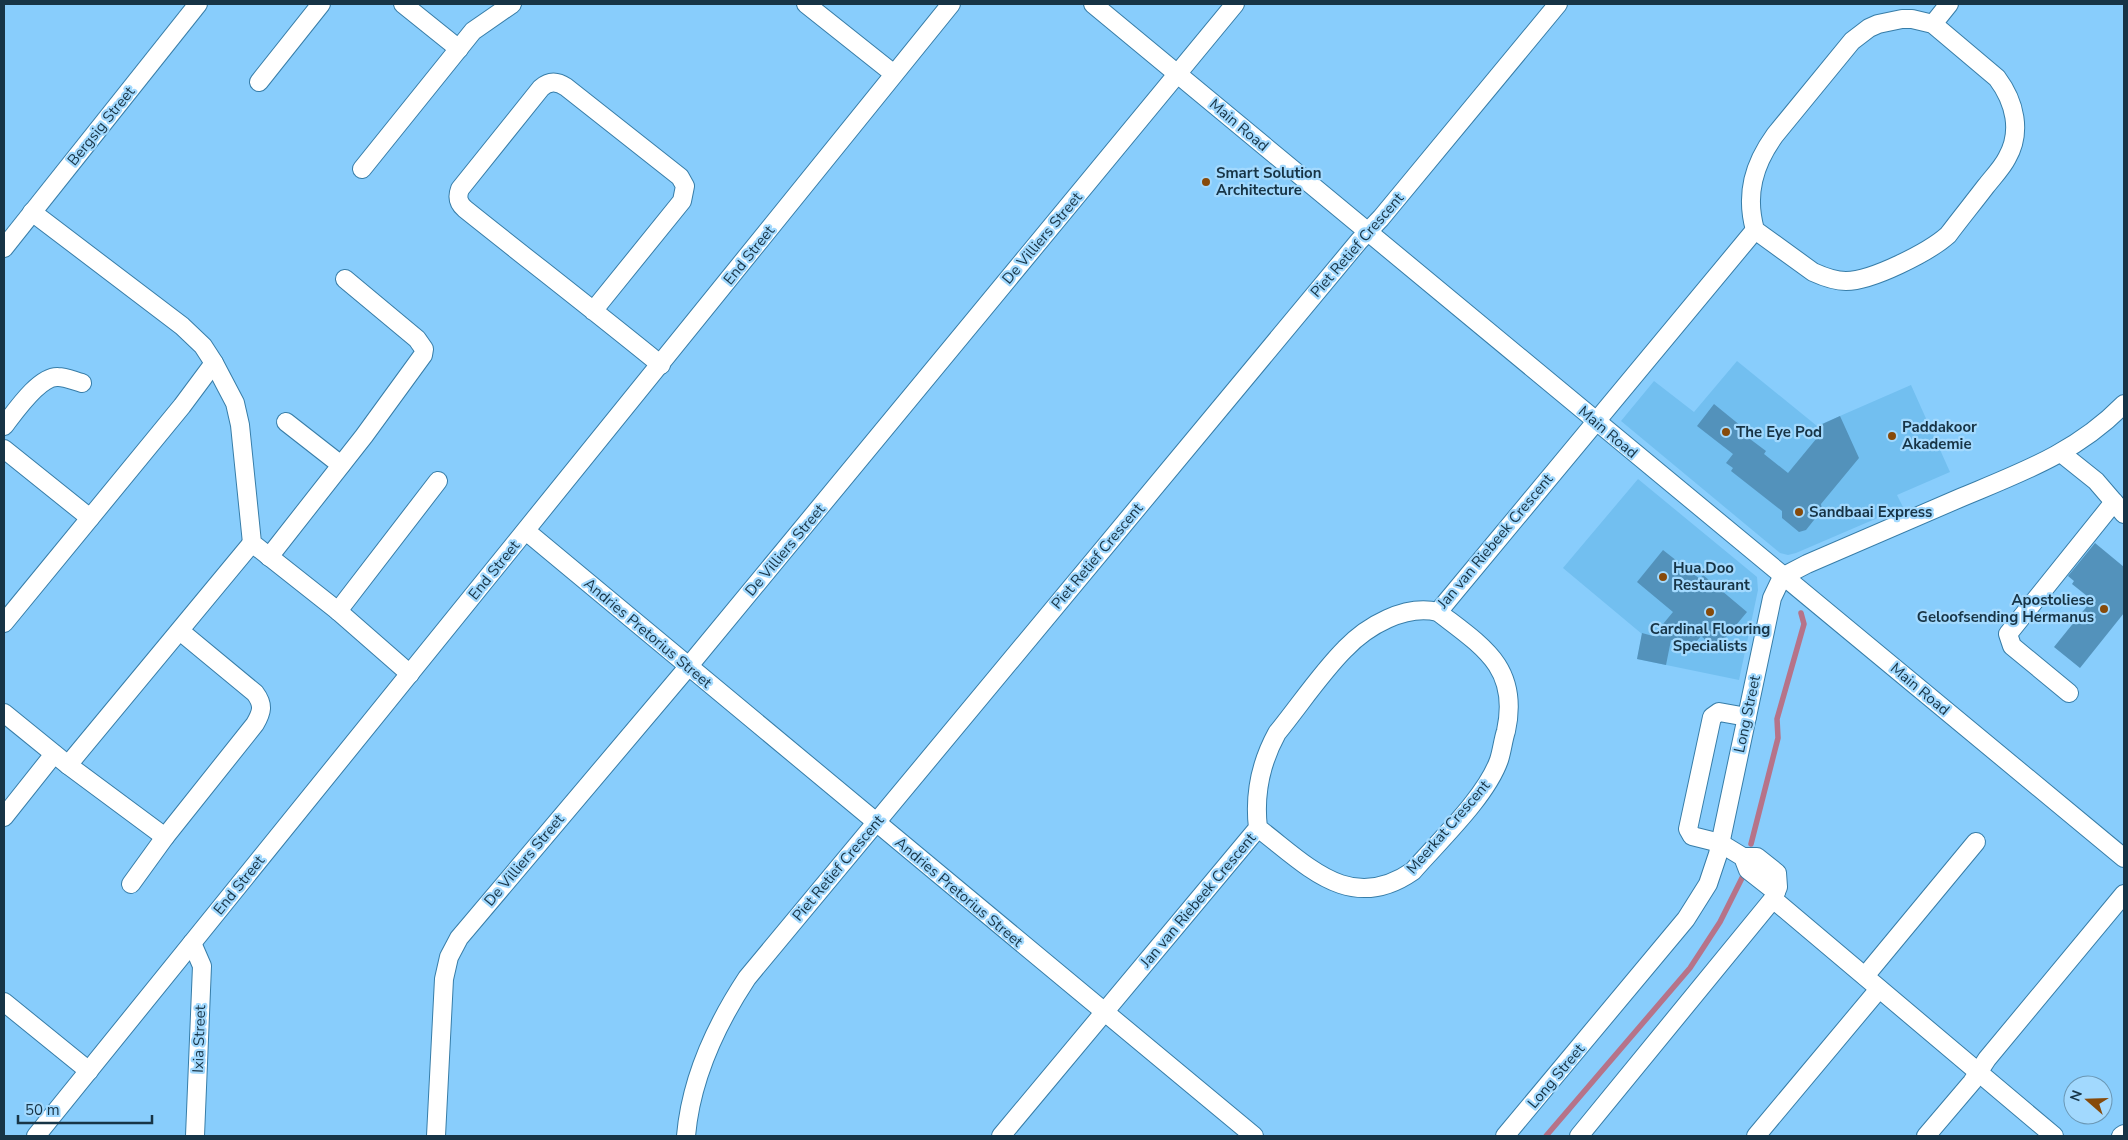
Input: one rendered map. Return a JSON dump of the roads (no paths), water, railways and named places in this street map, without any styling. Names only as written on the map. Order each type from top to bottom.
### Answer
[{"type":"street","name":"Bergsig Street","points":[[4,248],[198,4]]},
{"type":"street","points":[[259,82],[321,4]]},
{"type":"street","points":[[403,4],[459,49]]},
{"type":"street","points":[[362,169],[473,31],[512,4]]},
{"type":"street","points":[[806,4],[894,74]]},
{"type":"street","name":"End Street","points":[[36,1136],[952,4]]},
{"type":"street","name":"Main Road","points":[[1093,4],[2124,858]]},
{"type":"street","name":"De Villiers Street","points":[[436,1136],[444,979],[453,947],[688,667],[1235,4]]},
{"type":"street","name":"Piet Retief Crescent","points":[[686,1136],[698,1076],[718,1025],[748,978],[1558,4]]},
{"type":"street","points":[[1933,24],[1949,4]]},
{"type":"street","points":[[1912,19],[1933,24],[1997,78],[2010,99],[2016,122],[2014,143],[2007,160],[1948,235],[1927,251],[1864,278],[1847,281],[1829,279],[1813,272],[1755,230],[1750,204],[1751,190],[1753,176],[1765,148],[1852,41],[1868,28],[1890,20],[1912,19]]},
{"type":"street","points":[[593,311],[682,200],[685,186],[680,177],[561,83],[550,83],[541,88],[463,185],[458,198],[465,209],[593,311],[661,364]]},
{"type":"street","points":[[4,817],[61,759],[180,631],[252,543],[240,425],[235,403],[203,346],[182,326],[32,212]]},
{"type":"street","name":"Jan van Riebeek Crescent","points":[[1001,1136],[1258,828],[1256,811],[1259,778],[1270,747],[1277,733],[1345,649],[1376,626],[1409,611],[1419,609],[1438,612],[1755,230]]},
{"type":"street","points":[[269,556],[420,361],[424,349],[417,340],[345,279]]},
{"type":"street","points":[[4,623],[182,406],[214,363]]},
{"type":"street","points":[[4,426],[36,388],[48,380],[58,377],[82,383]]},
{"type":"street","points":[[1782,576],[2061,453],[2094,432],[2124,404]]},
{"type":"street","points":[[286,422],[341,465]]},
{"type":"street","points":[[4,449],[90,518]]},
{"type":"street","points":[[2061,453],[2096,481],[2119,508],[2008,634],[2012,646],[2069,693]]},
{"type":"street","points":[[338,611],[438,481]]},
{"type":"street","name":"Andries Pretorius Street","points":[[526,532],[1254,1136]]},
{"type":"street","points":[[252,543],[338,611],[410,674]]},
{"type":"street","name":"Long Street","points":[[1505,1136],[1686,919],[1708,884],[1720,843],[1772,598],[1782,576]]},
{"type":"street","name":"Meerkat Crescent","points":[[1258,828],[1322,877],[1354,889],[1377,888],[1390,885],[1413,871],[1481,794],[1499,760],[1508,717],[1507,689],[1501,673],[1489,655],[1438,612]]},
{"type":"street","points":[[131,884],[165,837],[255,724],[261,713],[260,700],[255,693],[180,631]]},
{"type":"street","points":[[1747,717],[1719,712],[1712,717],[1688,825],[1689,833],[1692,836],[1720,843],[1743,857],[1748,870],[1774,896],[1879,989],[2054,1136]]},
{"type":"street","points":[[4,713],[61,759],[165,837]]},
{"type":"street","points":[[1864,976],[1976,842]]},
{"type":"street","points":[[1926,1136],[2124,894]]},
{"type":"street","points":[[1580,1136],[1774,896]]},
{"type":"street","name":"Ixia Street","points":[[192,943],[202,966],[195,1136]]},
{"type":"street","points":[[1756,1136],[1879,989]]},
{"type":"street","points":[[4,1002],[89,1070]]},
{"type":"waterway","points":[[1751,844],[1778,738],[1777,719],[1804,624],[1801,613]]},
{"type":"waterway","points":[[1546,1136],[1690,968],[1720,922],[1744,874]]},
{"type":"place","name":"Smart Solution Architecture","points":[[1206,182]]},
{"type":"place","name":"The Eye Pod","points":[[1726,432]]},
{"type":"place","name":"Paddakoor Akademie","points":[[1892,436]]},
{"type":"place","name":"Sandbaai Express","points":[[1799,512]]},
{"type":"place","name":"Hua.Doo Restaurant","points":[[1663,577]]},
{"type":"place","name":"Apostoliese Geloofsending Hermanus","points":[[2104,609]]},
{"type":"place","name":"Cardinal Flooring Specialists","points":[[1710,612]]}]
